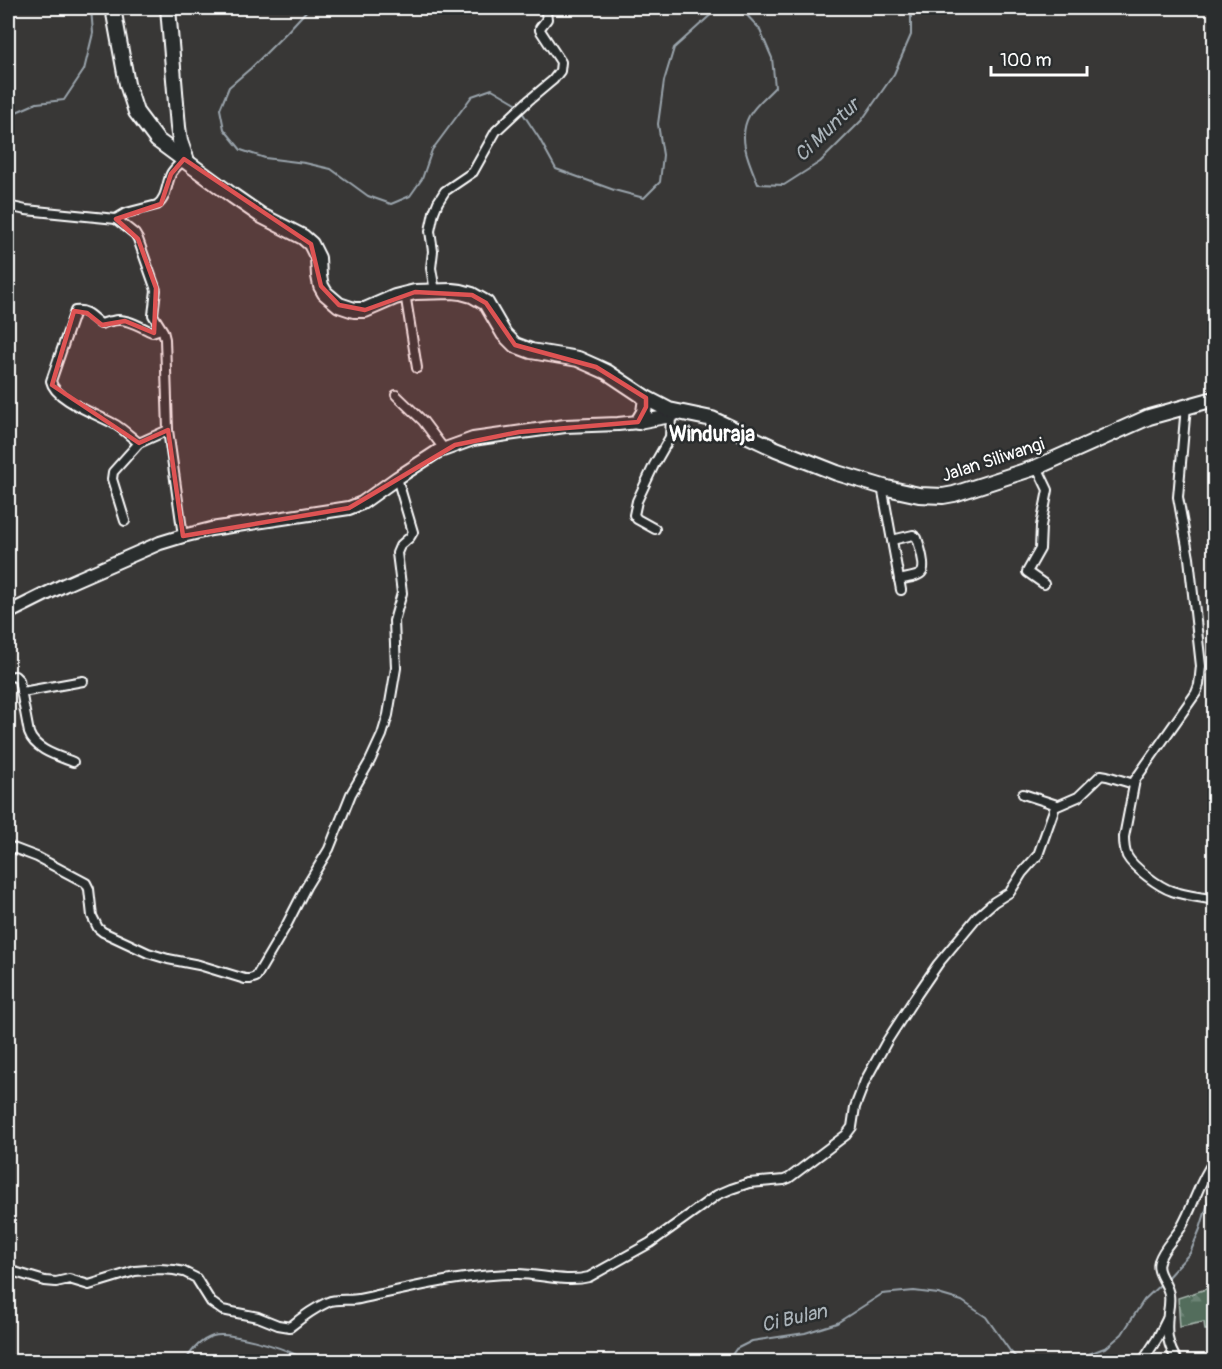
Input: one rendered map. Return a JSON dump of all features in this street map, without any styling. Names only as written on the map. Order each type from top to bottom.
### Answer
[{"type":"highway","name":"Jalan Siliwangi","points":[[113,8],[127,84],[136,112],[157,140],[252,209],[303,237],[311,244],[318,258],[321,286],[325,293],[339,305],[354,310],[365,310],[405,293],[461,292],[486,303],[504,334],[515,345],[531,351],[578,359],[607,372],[675,414],[712,419],[811,463],[882,486],[919,495],[944,496],[996,481],[1037,467],[1149,417],[1215,399]]},
{"type":"highway","points":[[168,8],[178,127],[186,160]]},
{"type":"highway","points":[[638,422],[644,412],[646,398]]},
{"type":"main road","points":[[8,613],[64,585],[160,543],[211,529],[350,508],[362,503],[444,449],[473,439],[565,426],[638,422],[675,414]]},
{"type":"street","points":[[435,291],[431,268],[433,251],[430,231],[438,202],[449,187],[473,172],[493,135],[560,71],[561,62],[540,30],[547,20],[546,13],[549,8]]},
{"type":"street","points":[[116,219],[126,213],[161,203],[171,174],[186,160]]},
{"type":"street","points":[[8,206],[26,210],[116,219],[138,239],[156,288],[153,315],[165,339],[168,430],[183,536]]},
{"type":"street","points":[[405,293],[417,368]]},
{"type":"street","points":[[139,443],[114,423],[90,413],[66,398],[53,388],[51,381],[75,311],[86,312],[101,324],[119,320],[128,321],[152,333],[162,329]]},
{"type":"street","points":[[396,395],[423,421],[444,449]]},
{"type":"street","points":[[1186,406],[1178,497],[1191,571],[1201,675],[1196,693],[1137,776],[1124,846],[1132,863],[1167,889],[1215,900]]},
{"type":"street","points":[[655,529],[634,517],[634,513],[637,501],[654,465],[670,437],[675,414]]},
{"type":"street","points":[[125,521],[112,474],[139,443],[168,430]]},
{"type":"street","points":[[1037,467],[1048,490],[1040,528],[1041,546],[1027,572],[1044,584]]},
{"type":"street","points":[[8,846],[37,857],[86,883],[89,889],[92,916],[98,928],[109,935],[148,953],[168,959],[199,965],[245,979],[256,977],[329,849],[351,794],[376,751],[388,715],[396,668],[396,641],[393,624],[402,593],[397,553],[400,546],[411,537],[413,532],[397,478]]},
{"type":"street","points":[[882,486],[901,590]]},
{"type":"street","points":[[892,540],[913,535],[917,538],[923,564],[923,571],[919,574],[899,580]]},
{"type":"street","points":[[8,677],[17,676],[29,733],[33,741],[45,750],[73,762]]},
{"type":"street","points":[[22,692],[83,681]]},
{"type":"street","points":[[1023,794],[1057,805],[1078,797],[1101,775],[1134,784]]},
{"type":"street","points":[[8,1270],[45,1281],[56,1282],[69,1279],[89,1286],[135,1271],[160,1269],[184,1272],[196,1278],[211,1302],[222,1310],[258,1317],[290,1327],[331,1300],[352,1300],[438,1282],[504,1274],[570,1280],[589,1277],[650,1243],[717,1195],[749,1183],[789,1178],[846,1135],[852,1127],[855,1107],[866,1081],[883,1048],[914,999],[938,964],[972,923],[986,909],[1010,892],[1024,870],[1038,855],[1057,805]]},
{"type":"street","points":[[1178,1362],[1169,1345],[1170,1298],[1158,1268],[1159,1260],[1182,1225],[1200,1185],[1215,1161]]},
{"type":"street","points":[[1142,1362],[1157,1339],[1168,1315]]},
{"type":"highlighted area","points":[[184,159],[311,244],[321,286],[339,305],[365,310],[415,292],[472,295],[486,303],[515,345],[596,367],[646,398],[646,407],[638,422],[519,432],[455,445],[349,508],[183,536],[168,430],[139,443],[52,385],[74,311],[87,313],[102,325],[125,321],[154,333],[156,288],[138,239],[116,219],[161,204],[171,174]]},
{"type":"green space","points":[[1214,1282],[1214,1330],[1205,1330],[1204,1322],[1180,1327],[1178,1298],[1206,1289]]},
{"type":"waterway","name":"Ci Muntur","points":[[8,114],[37,103],[64,100],[84,70],[93,33],[91,8]]},
{"type":"waterway","name":"Ci Muntur","points":[[309,8],[251,68],[229,87],[220,109],[224,129],[241,150],[265,158],[331,169],[368,196],[391,204],[410,196],[422,179],[432,150],[472,96],[492,89],[516,103],[556,169],[644,198],[660,182],[663,155],[658,124],[664,81],[674,48],[715,11],[742,10],[759,28],[772,58],[775,87],[749,116],[744,141],[758,184],[784,185],[820,162],[862,120],[894,74],[911,35],[911,8]]},
{"type":"waterway","name":"Ci Bulan","points":[[1166,1279],[1190,1253],[1214,1184]]},
{"type":"waterway","name":"Ci Bulan","points":[[1050,1362],[1089,1354],[1107,1347],[1122,1334],[1144,1300],[1162,1283]]},
{"type":"waterway","name":"Ci Bulan","points":[[727,1362],[736,1349],[752,1341],[805,1333],[837,1323],[882,1294],[914,1291],[938,1294],[962,1301],[986,1317],[1020,1362]]},
{"type":"waterway","name":"Ci Bulan","points":[[185,1362],[200,1343],[220,1335],[242,1338],[279,1348],[296,1355],[299,1362]]},
{"type":"waterway","name":"Ci Bulan","points":[[545,1362],[552,1356],[568,1362]]},
{"type":"waterway","name":"Ci Bulan","points":[[626,1362],[662,1357],[682,1362]]},
{"type":"district","name":"Winduraja","points":[[712,434]]}]
